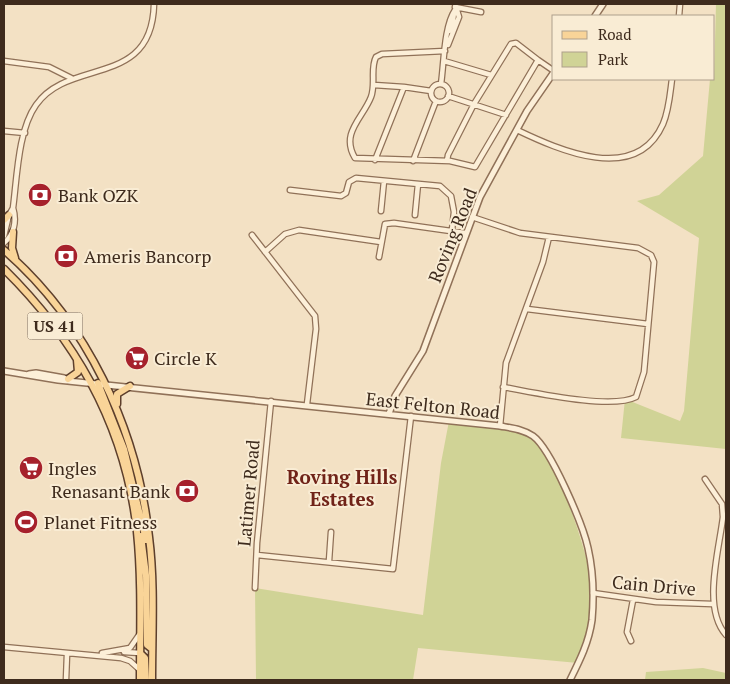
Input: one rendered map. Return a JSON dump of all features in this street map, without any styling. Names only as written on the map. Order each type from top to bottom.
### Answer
[{"type":"main road","points":[[13,232],[12,248],[17,262]]},
{"type":"main road","name":"US 41","points":[[4,250],[17,262],[69,322],[98,383],[120,452],[136,524],[140,576],[140,680]]},
{"type":"main road","name":"US 41","points":[[4,269],[53,324],[117,410],[138,475],[150,550],[152,680]]},
{"type":"main road","points":[[68,379],[78,372],[77,357]]},
{"type":"main road","points":[[98,383],[124,449],[147,548],[150,550]]},
{"type":"main road","points":[[117,410],[117,394],[130,386]]},
{"type":"main road","points":[[136,524],[141,535],[146,576],[147,645],[152,649]]},
{"type":"main road","points":[[140,653],[145,658],[146,680]]},
{"type":"street","points":[[4,236],[24,134],[36,104],[56,85],[73,78],[109,69],[130,56],[148,32],[154,4]]},
{"type":"street","points":[[596,15],[604,4]]},
{"type":"street","points":[[455,8],[464,6],[481,12]]},
{"type":"street","points":[[441,84],[445,50],[449,31],[452,28],[455,8]]},
{"type":"street","points":[[445,50],[457,23],[458,13],[455,8]]},
{"type":"street","points":[[448,161],[448,155],[474,104],[510,44],[516,43],[552,70]]},
{"type":"street","points":[[445,50],[382,54],[374,60],[374,85],[371,97],[353,125],[350,145],[355,158],[448,161],[475,167],[538,60]]},
{"type":"street","points":[[444,61],[491,75]]},
{"type":"street","points":[[4,62],[44,66],[73,78]]},
{"type":"street","points":[[56,85],[57,72]]},
{"type":"street","name":"Roving Road","points":[[389,414],[394,399],[423,351],[472,216],[517,130],[552,74]]},
{"type":"street","points":[[517,130],[558,149],[587,158],[605,158],[632,153],[649,142],[662,127],[672,80]]},
{"type":"street","points":[[441,84],[448,88],[448,96],[444,101],[436,101],[431,91],[434,86],[441,84]]},
{"type":"street","points":[[374,85],[431,91]]},
{"type":"street","points":[[375,160],[375,154],[404,87]]},
{"type":"street","points":[[448,96],[506,115]]},
{"type":"street","points":[[413,160],[436,101]]},
{"type":"street","points":[[4,131],[24,134]]},
{"type":"street","points":[[290,190],[341,196],[346,193],[349,182],[356,178],[440,186],[451,196],[454,212],[452,230]]},
{"type":"street","points":[[381,211],[384,181]]},
{"type":"street","points":[[415,215],[418,184]]},
{"type":"street","points":[[4,244],[13,232],[15,216],[8,214]]},
{"type":"street","points":[[472,216],[520,233],[643,249],[653,259],[653,279],[641,385],[638,394],[631,399],[620,401],[568,398],[503,387]]},
{"type":"street","points":[[379,257],[385,224],[394,223],[465,233]]},
{"type":"street","points":[[265,252],[285,234],[299,230],[381,242]]},
{"type":"street","points":[[252,235],[315,316],[316,329],[307,404]]},
{"type":"street","points":[[500,426],[506,363],[543,262],[548,237]]},
{"type":"street","points":[[527,309],[648,324]]},
{"type":"street","name":"East Felton Road","points":[[4,371],[28,374],[36,372],[98,383],[500,426],[526,432],[534,437],[543,447],[572,506],[588,547],[593,593],[592,620],[587,646],[570,680]]},
{"type":"street","name":"Latimer Road","points":[[255,588],[271,401]]},
{"type":"street","points":[[257,555],[394,569],[411,416]]},
{"type":"street","points":[[704,479],[722,504],[723,517],[712,604],[716,619],[726,636]]},
{"type":"street","points":[[329,562],[331,532]]},
{"type":"street","points":[[719,551],[726,552]]},
{"type":"street","name":"Cain Drive","points":[[593,593],[633,600],[712,604]]},
{"type":"street","points":[[631,641],[627,632],[633,600]]},
{"type":"street","points":[[4,646],[67,654],[93,654],[117,651],[132,646],[140,633]]},
{"type":"street","points":[[117,651],[140,653]]},
{"type":"street","points":[[66,680],[67,654]]},
{"type":"street","points":[[93,654],[124,658],[140,670]]},
{"type":"green space","points":[[716,4],[726,4],[726,449],[621,438],[625,399],[680,421],[684,411],[699,238],[637,201],[659,195],[703,156],[710,80],[715,80]]},
{"type":"green space","points":[[449,421],[492,424],[523,432],[531,436],[541,446],[551,463],[571,509],[591,578],[593,602],[591,620],[578,663],[418,648],[413,680],[256,680],[255,588],[423,615],[441,463]]},
{"type":"green space","points":[[703,668],[726,673],[726,680],[645,680],[646,672]]},
{"type":"place","name":"Bank OZK","points":[[40,195]]},
{"type":"place","name":"Ameris Bancorp","points":[[66,256]]},
{"type":"place","name":"Circle K","points":[[137,358]]},
{"type":"place","name":"Ingles","points":[[31,468]]},
{"type":"place","name":"Renasant Bank","points":[[187,491]]},
{"type":"place","name":"Planet Fitness","points":[[26,522]]},
{"type":"district","name":"Roving Hills Estates","points":[[342,487]]}]
